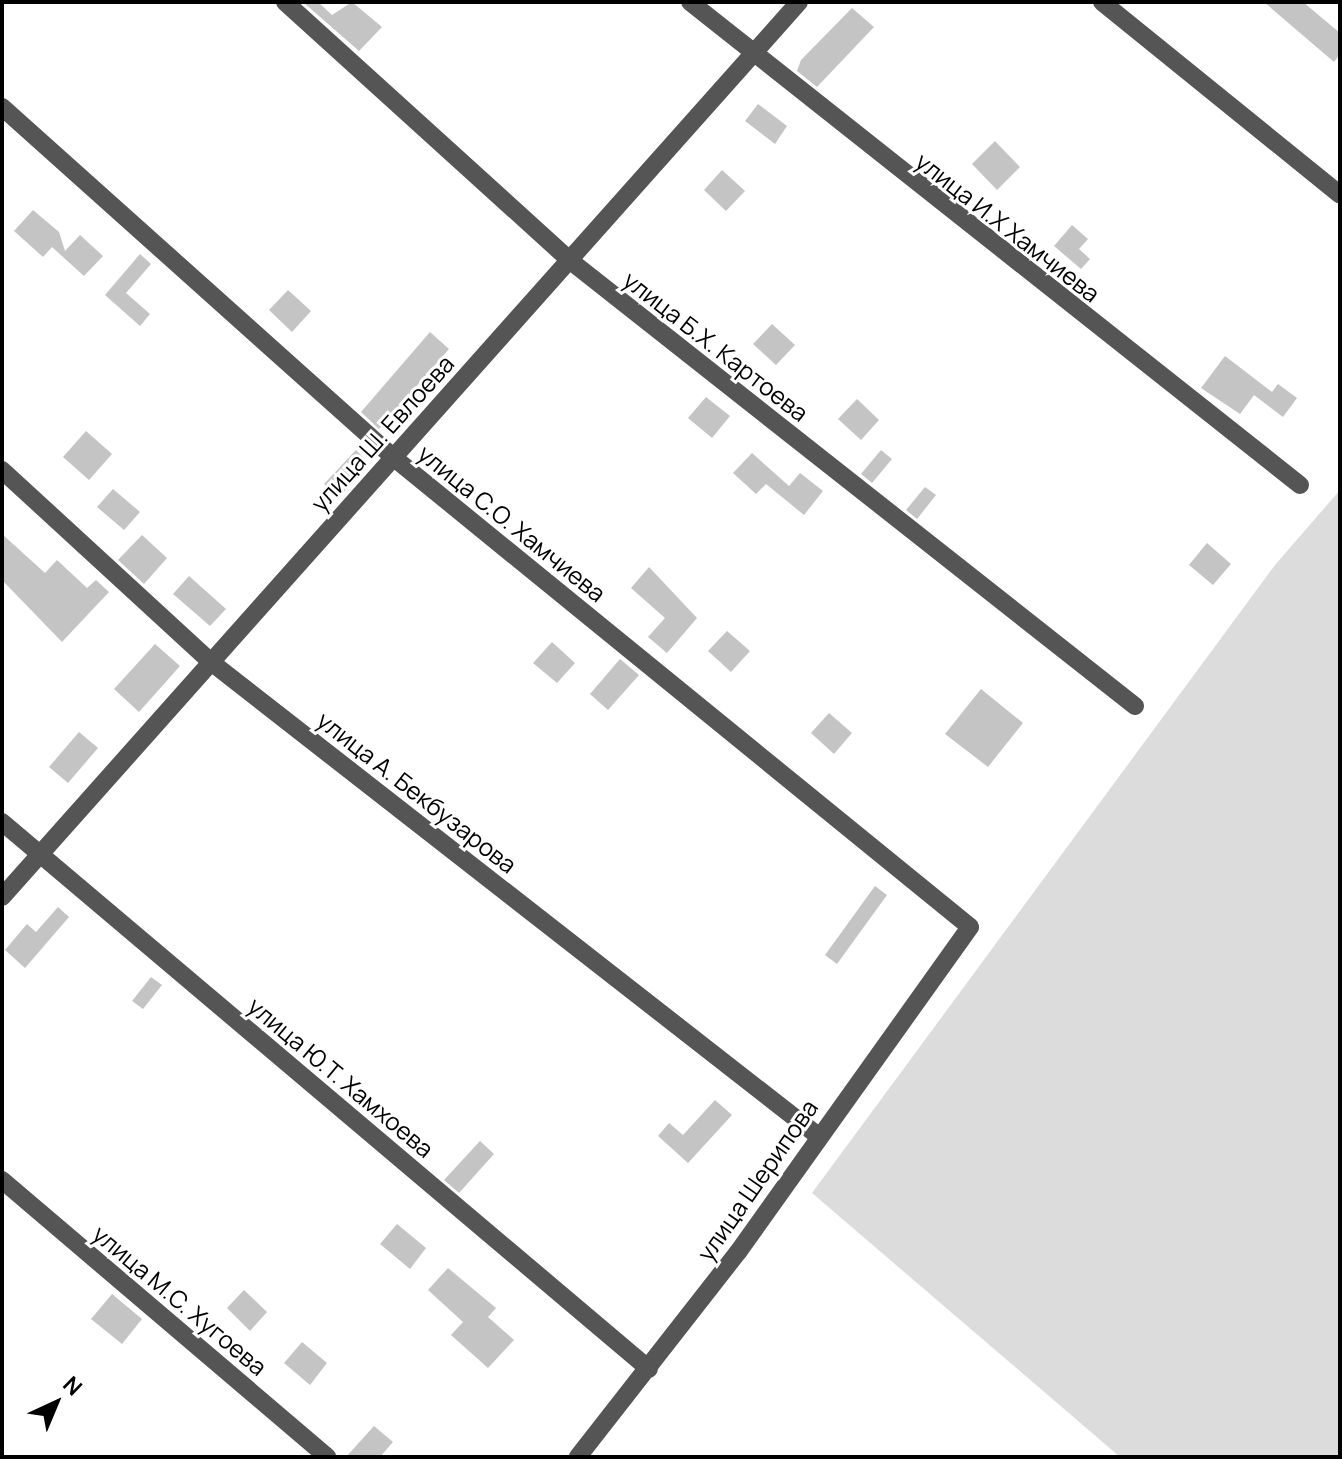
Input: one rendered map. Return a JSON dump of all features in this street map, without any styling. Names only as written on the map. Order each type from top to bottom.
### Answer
[{"type":"street","name":"улица Б.Х. Картоева","points":[[285,2],[568,259],[1135,706]]},
{"type":"street","name":"улица И.Х Хамчиева","points":[[690,2],[750,56],[1300,485]]},
{"type":"street","name":"улица Ш. Евлоева","points":[[2,897],[799,2]]},
{"type":"street","points":[[1102,2],[1340,195]]},
{"type":"street","name":"улица С.О. Хамчиева","points":[[2,107],[393,457],[970,927]]},
{"type":"street","name":"улица А. Бекбузарова","points":[[2,470],[211,662],[817,1135]]},
{"type":"street","name":"улица Ю.Т. Хамхоева","points":[[2,822],[649,1369]]},
{"type":"street","name":"улица Шерипова","points":[[578,1457],[649,1369],[970,927]]},
{"type":"street","name":"улица М.С. Хугоева","points":[[2,1180],[327,1457]]},
{"type":"shaded area","points":[[1340,490],[1340,1457],[1120,1457],[812,1193],[1275,565]]},
{"type":"building","points":[[303,2],[318,2],[332,15],[352,2],[382,27],[359,51]]},
{"type":"building","points":[[1264,2],[1303,2],[1340,33],[1340,54],[1334,62]]},
{"type":"building","points":[[852,8],[874,27],[817,87],[797,71],[801,60]]},
{"type":"building","points":[[758,104],[787,126],[775,144],[745,121]]},
{"type":"building","points":[[995,141],[1020,167],[997,190],[972,164]]},
{"type":"building","points":[[722,170],[745,191],[726,211],[704,190]]},
{"type":"building","points":[[33,210],[59,232],[65,251],[80,235],[103,256],[84,276],[52,247],[43,257],[14,231]]},
{"type":"building","points":[[1072,225],[1088,239],[1079,249],[1090,259],[1081,269],[1054,246]]},
{"type":"building","points":[[140,254],[151,264],[126,293],[150,314],[140,326],[105,295]]},
{"type":"building","points":[[288,290],[311,311],[292,332],[269,310]]},
{"type":"building","points":[[772,324],[795,345],[776,365],[753,344]]},
{"type":"building","points":[[430,332],[449,349],[379,429],[361,412]]},
{"type":"building","points":[[1225,356],[1272,392],[1278,384],[1297,398],[1283,417],[1254,395],[1240,414],[1201,388]]},
{"type":"building","points":[[706,397],[730,416],[712,438],[688,418]]},
{"type":"building","points":[[857,399],[879,420],[861,440],[838,419]]},
{"type":"building","points":[[86,431],[112,454],[89,480],[63,457]]},
{"type":"building","points":[[356,450],[370,464],[338,498],[324,484]]},
{"type":"building","points":[[881,450],[892,459],[872,483],[861,474]]},
{"type":"building","points":[[752,453],[789,486],[800,473],[823,491],[804,515],[766,484],[756,494],[733,473]]},
{"type":"building","points":[[925,487],[936,495],[917,519],[906,510]]},
{"type":"building","points":[[113,489],[140,512],[124,530],[97,507]]},
{"type":"building","points":[[2,534],[45,573],[57,560],[87,588],[96,580],[109,592],[62,642],[2,580]]},
{"type":"building","points":[[142,535],[167,558],[144,584],[118,560]]},
{"type":"building","points":[[1207,543],[1231,564],[1213,585],[1189,565]]},
{"type":"building","points":[[649,567],[697,618],[667,653],[648,637],[665,618],[631,588]]},
{"type":"building","points":[[189,576],[226,609],[210,626],[173,594]]},
{"type":"building","points":[[727,631],[750,651],[731,672],[708,651]]},
{"type":"building","points":[[552,642],[575,663],[557,683],[533,663]]},
{"type":"building","points":[[155,644],[180,666],[139,712],[114,689]]},
{"type":"building","points":[[620,659],[639,675],[608,710],[590,694]]},
{"type":"building","points":[[981,689],[1023,723],[988,767],[945,734]]},
{"type":"building","points":[[829,713],[852,733],[834,754],[811,733]]},
{"type":"building","points":[[79,732],[98,748],[68,783],[49,767]]},
{"type":"building","points":[[875,886],[887,895],[837,964],[825,955]]},
{"type":"building","points":[[58,907],[69,917],[25,968],[5,950],[27,924],[36,932]]},
{"type":"building","points":[[151,977],[162,985],[143,1009],[132,1001]]},
{"type":"building","points":[[715,1100],[732,1115],[688,1163],[658,1136],[669,1123],[683,1135]]},
{"type":"building","points":[[480,1141],[494,1154],[459,1193],[444,1180]]},
{"type":"building","points":[[397,1224],[426,1248],[410,1269],[380,1244]]},
{"type":"building","points":[[448,1268],[496,1308],[488,1317],[514,1340],[488,1368],[451,1335],[463,1322],[428,1290]]},
{"type":"building","points":[[244,1290],[267,1312],[250,1331],[227,1308]]},
{"type":"building","points":[[112,1294],[142,1319],[122,1344],[91,1319]]},
{"type":"building","points":[[302,1342],[327,1363],[310,1385],[284,1363]]},
{"type":"building","points":[[374,1426],[393,1442],[380,1457],[346,1457]]}]
